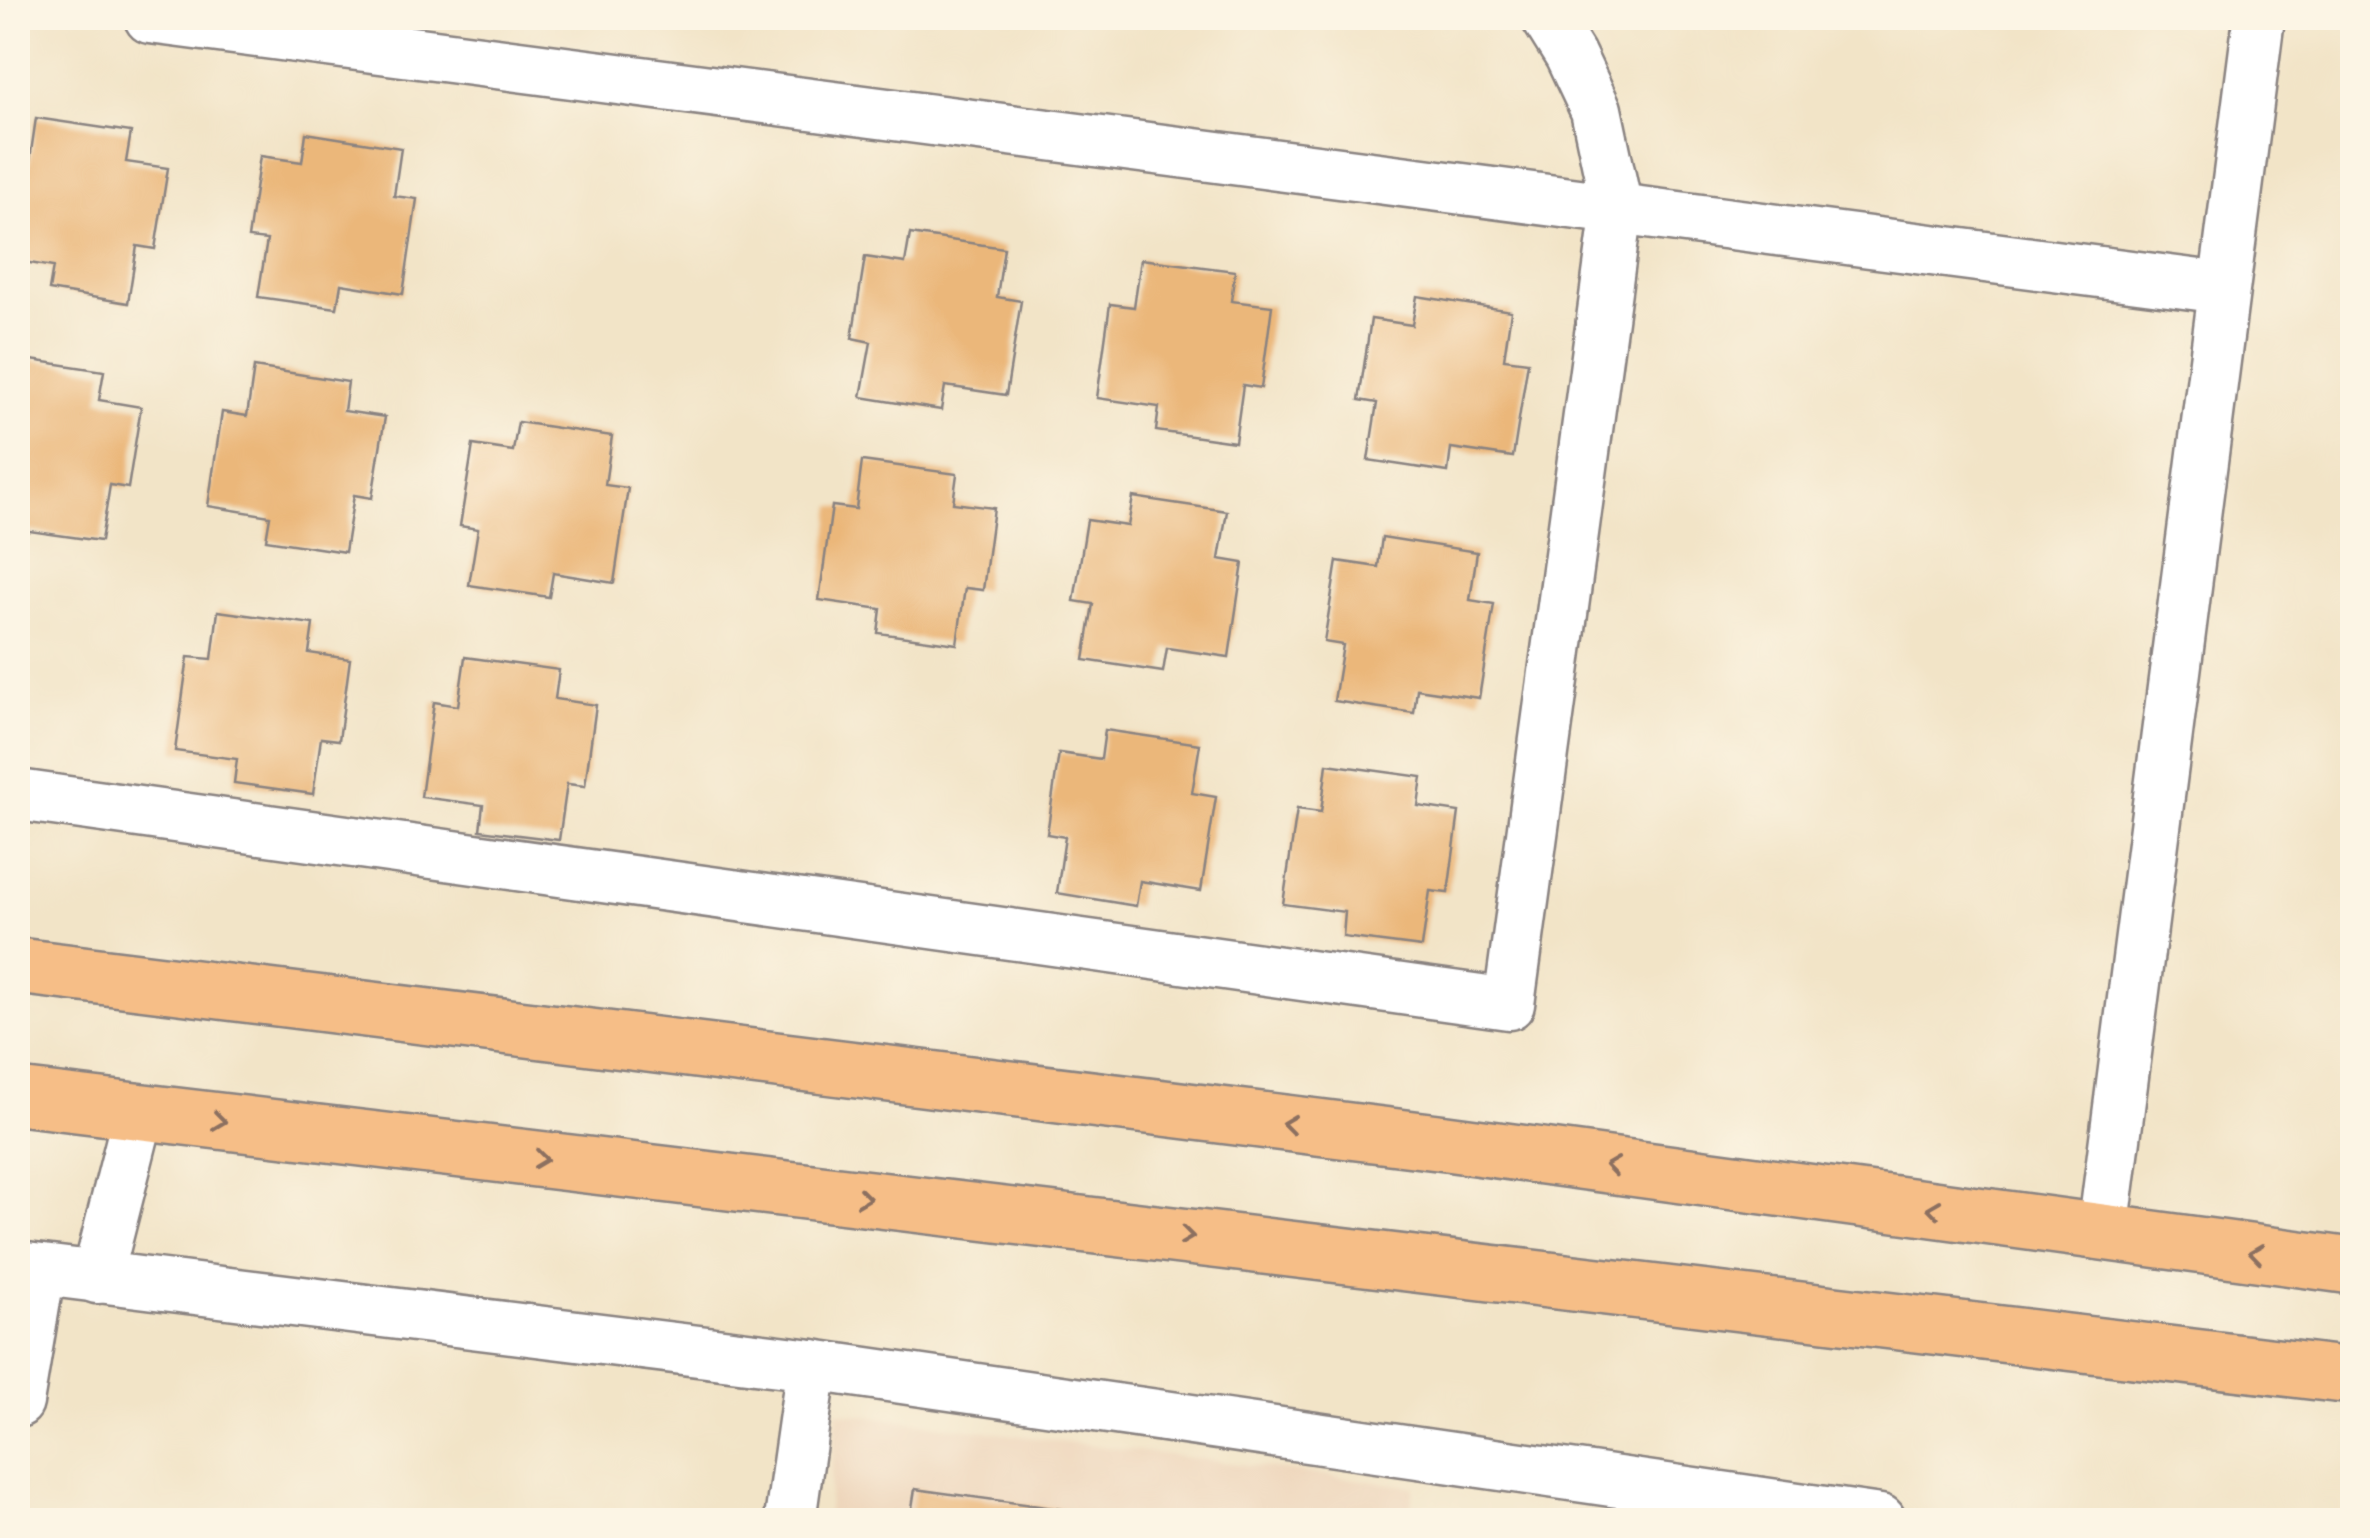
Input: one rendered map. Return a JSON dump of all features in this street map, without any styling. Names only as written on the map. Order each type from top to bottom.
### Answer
[{"type":"highway","points":[[18,966],[1446,1144],[2352,1266]]},
{"type":"highway","points":[[18,1098],[2352,1376]]},
{"type":"street","points":[[150,18],[2223,288]]},
{"type":"street","points":[[18,795],[1508,1004],[1617,210],[1596,110],[1547,18]]},
{"type":"street","points":[[2102,1232],[2259,18]]},
{"type":"street","points":[[96,1278],[139,1112]]},
{"type":"street","points":[[18,1402],[29,1268],[812,1366],[1880,1520]]},
{"type":"street","points":[[790,1520],[812,1366]]},
{"type":"shaded area","points":[[837,1412],[1414,1487],[1408,1520],[827,1520]]},
{"type":"building","points":[[36,118],[131,132],[126,162],[168,168],[155,249],[137,246],[128,303],[49,290],[53,267],[18,261],[18,165],[29,166]]},
{"type":"building","points":[[306,133],[401,148],[394,196],[417,199],[403,294],[341,284],[337,308],[258,297],[267,240],[248,238],[260,156],[302,162]]},
{"type":"building","points":[[910,234],[1004,248],[997,297],[1021,301],[1006,395],[945,386],[941,410],[861,397],[871,342],[852,338],[865,257],[905,263]]},
{"type":"building","points":[[1141,259],[1235,271],[1231,301],[1272,306],[1261,388],[1243,385],[1235,442],[1156,431],[1159,407],[1097,398],[1110,304],[1134,307]]},
{"type":"building","points":[[1417,296],[1511,311],[1504,359],[1528,362],[1513,457],[1451,448],[1448,472],[1368,460],[1377,403],[1359,400],[1371,319],[1412,325]]},
{"type":"building","points":[[18,358],[104,371],[99,400],[141,407],[128,488],[110,485],[101,541],[22,530],[26,505],[18,504]]},
{"type":"building","points":[[254,367],[348,382],[344,411],[385,417],[372,498],[354,495],[345,552],[266,540],[270,516],[208,506],[222,412],[247,416]]},
{"type":"building","points":[[518,422],[612,436],[605,485],[628,488],[614,583],[553,573],[549,597],[469,585],[478,529],[460,526],[473,445],[513,451]]},
{"type":"building","points":[[862,461],[957,474],[953,503],[994,508],[983,590],[965,588],[957,644],[878,633],[881,609],[819,600],[832,506],[856,509]]},
{"type":"building","points":[[1133,497],[1227,511],[1219,559],[1243,563],[1229,657],[1167,648],[1163,672],[1084,660],[1093,604],[1074,601],[1087,520],[1128,526]]},
{"type":"building","points":[[1382,537],[1477,552],[1470,600],[1494,604],[1479,698],[1417,689],[1414,713],[1334,701],[1343,645],[1324,642],[1337,561],[1378,567]]},
{"type":"building","points":[[218,611],[313,624],[309,653],[350,659],[339,740],[321,738],[313,794],[234,783],[237,759],[175,751],[188,657],[212,659]]},
{"type":"building","points":[[465,657],[559,670],[555,699],[596,705],[585,786],[567,784],[559,840],[480,830],[483,805],[421,797],[434,702],[458,706]]},
{"type":"building","points":[[1105,730],[1200,744],[1192,793],[1216,797],[1201,891],[1140,881],[1136,906],[1057,893],[1065,837],[1047,834],[1059,753],[1101,759]]},
{"type":"building","points":[[1327,764],[1422,777],[1418,806],[1459,812],[1448,893],[1430,891],[1422,947],[1343,937],[1345,912],[1283,904],[1297,809],[1321,812]]},
{"type":"building","points":[[915,1489],[1126,1518],[1126,1520],[910,1520]]}]
